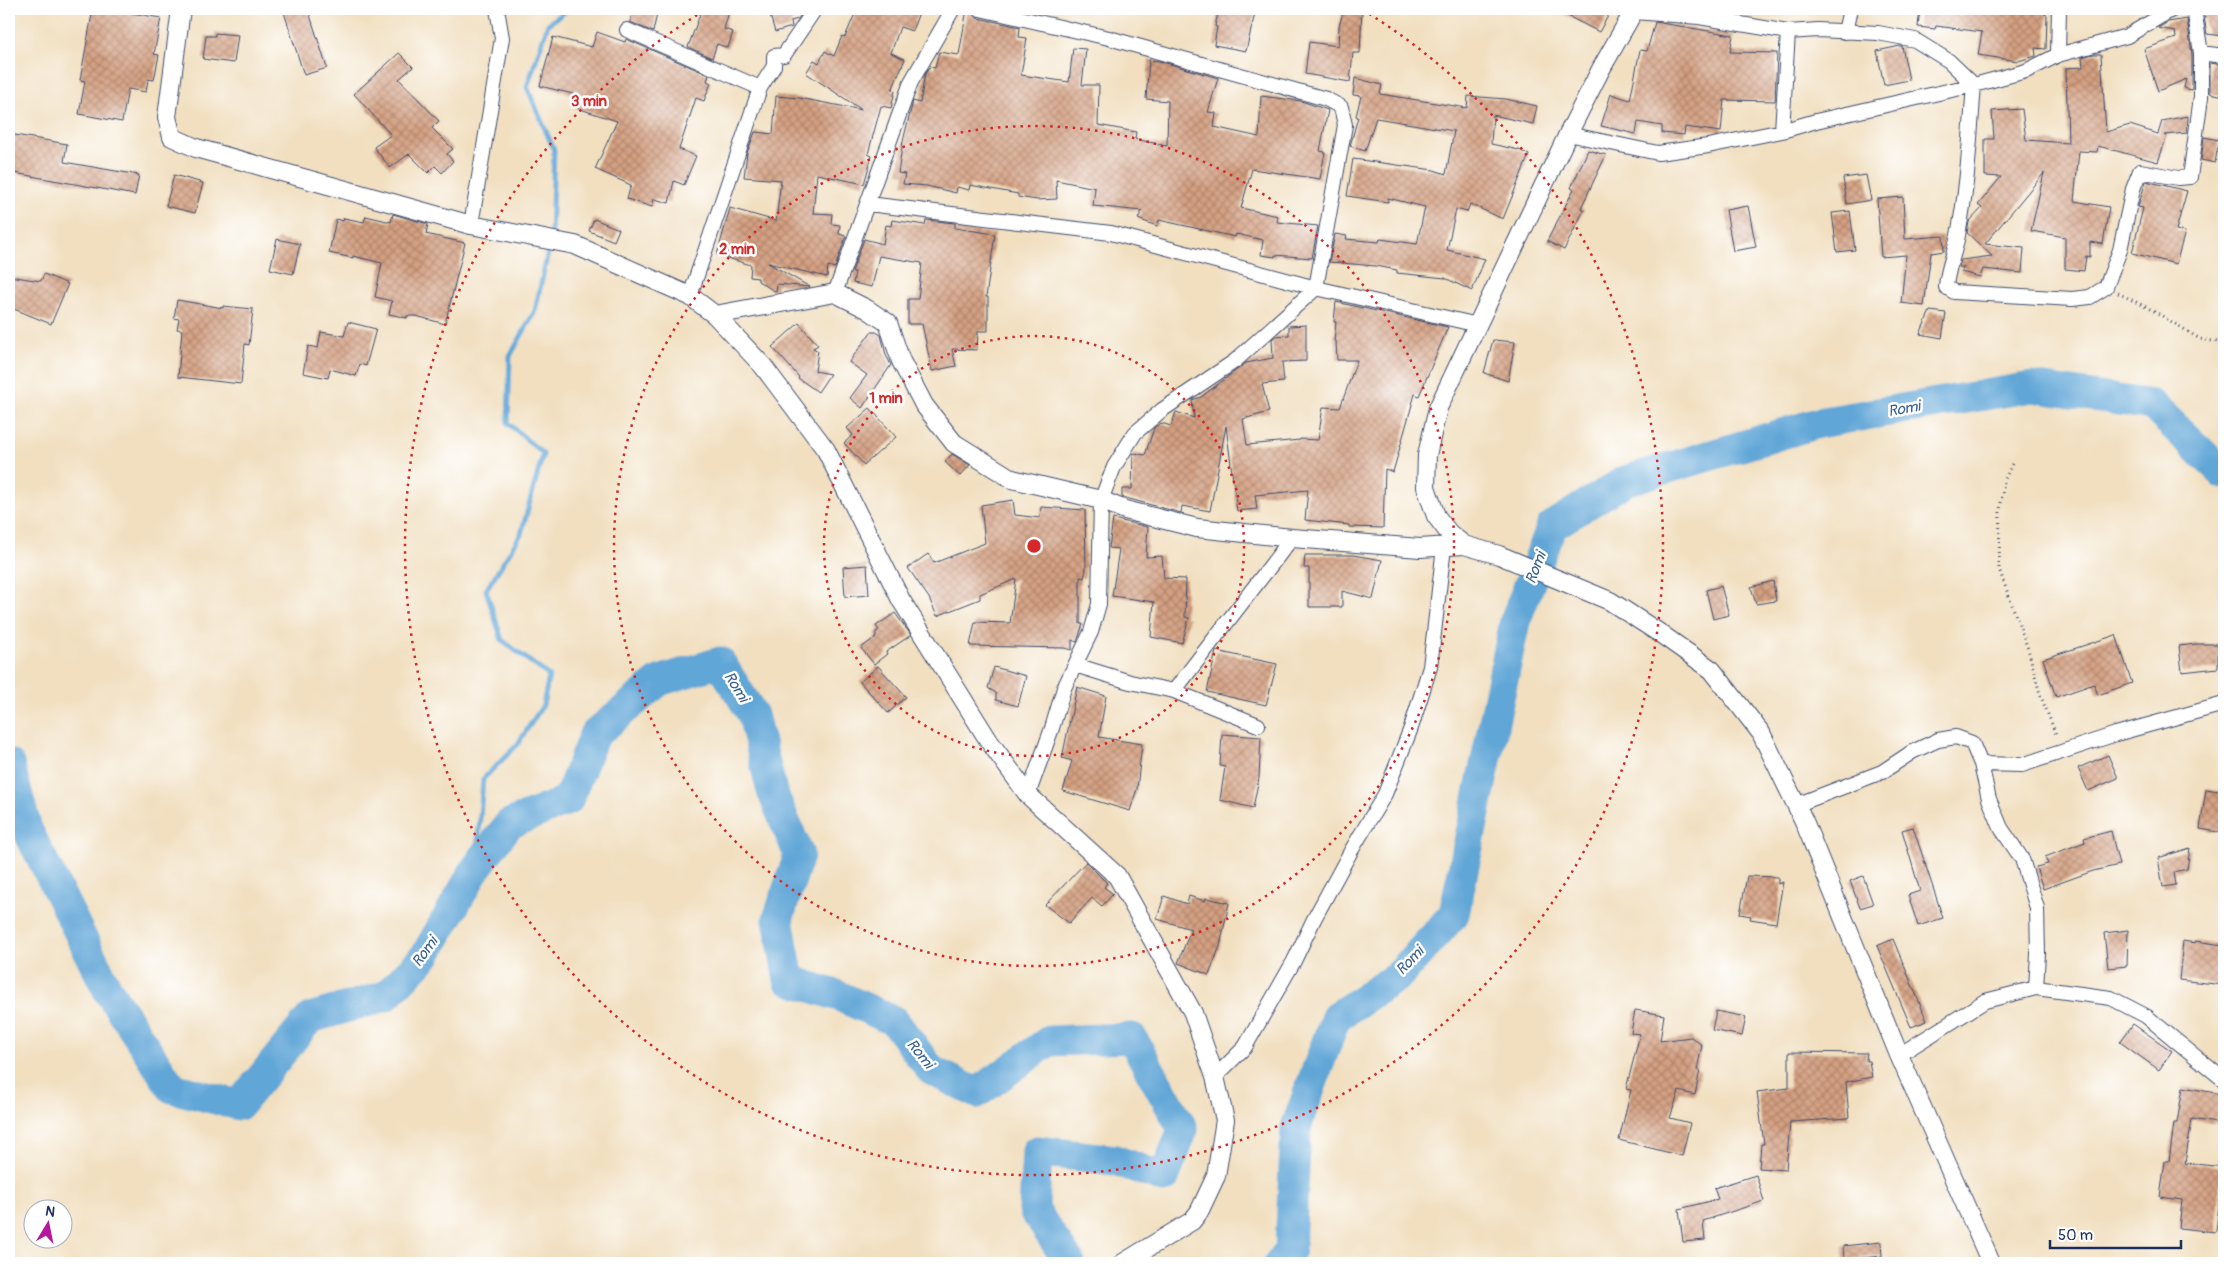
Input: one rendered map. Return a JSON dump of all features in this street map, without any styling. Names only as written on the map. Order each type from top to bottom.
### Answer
[{"type":"street","points":[[180,9],[167,117],[172,137],[196,148],[471,224],[575,245],[690,296],[715,315],[764,366],[826,450],[901,600],[989,741],[1028,795],[1117,876],[1193,1013],[1215,1077],[1224,1120],[1216,1176],[1199,1212],[1192,1221],[1123,1263]]},
{"type":"street","points":[[471,224],[502,38],[497,9]]},
{"type":"street","points":[[690,296],[760,88],[774,66],[774,56],[784,55],[814,9]]},
{"type":"street","points":[[835,292],[911,82],[953,9]]},
{"type":"street","points":[[980,9],[1109,38],[1326,99],[1341,107],[1345,125],[1316,288],[1235,361],[1162,410],[1135,433],[1114,467],[1101,500],[1099,604],[1091,632],[1064,688],[1028,795]]},
{"type":"street","points":[[1845,32],[1850,9]]},
{"type":"street","points":[[2058,55],[2059,9]]},
{"type":"street","points":[[1568,134],[1658,153],[1708,146],[1782,131],[1816,121],[1974,86],[2026,71],[2058,55],[2126,36],[2173,9]]},
{"type":"street","points":[[1464,545],[1449,533],[1436,516],[1426,487],[1427,455],[1438,408],[1568,134],[1601,68],[1634,10],[1698,17],[1788,32],[1878,33],[1915,40],[1949,61],[1974,86],[1968,158],[1958,236],[1947,276],[1946,288],[1954,292],[2072,300],[2090,297],[2106,287],[2120,250],[2133,189],[2140,171],[2178,178],[2190,176],[2201,97],[2201,53],[2194,9]]},
{"type":"street","points":[[627,30],[760,88]]},
{"type":"street","points":[[1782,131],[1788,32]]},
{"type":"street","points":[[2201,53],[2224,56]]},
{"type":"street","points":[[868,204],[1111,233],[1316,288],[1478,325]]},
{"type":"street","points":[[715,315],[835,292],[888,323],[901,361],[924,405],[954,443],[1012,479],[1101,500],[1125,510],[1197,528],[1420,548],[1464,545],[1499,555],[1610,601],[1712,670],[1761,733],[1796,805],[1899,1055],[1991,1263]]},
{"type":"street","points":[[1174,691],[1292,538]]},
{"type":"street","points":[[1215,1077],[1245,1047],[1294,961],[1351,851],[1384,794],[1411,728],[1430,666],[1444,547]]},
{"type":"street","points":[[1075,665],[1130,682],[1174,691],[1258,725]]},
{"type":"street","points":[[1981,764],[2022,765],[2116,734],[2224,704]]},
{"type":"street","points":[[1796,805],[1882,772],[1912,752],[1938,740],[1956,737],[1972,743],[1981,764],[1989,799],[2001,828],[2022,859],[2037,908],[2038,954],[2036,988]]},
{"type":"street","points":[[1899,1055],[1985,1001],[2036,988],[2110,998],[2146,1016],[2224,1080]]},
{"type":"path","points":[[2106,287],[2154,311],[2200,339],[2218,342],[2224,338]]},
{"type":"path","points":[[2012,464],[2004,481],[2000,510],[1999,569],[2028,649],[2040,694],[2063,752]]},
{"type":"building","points":[[93,9],[126,9],[125,12],[161,18],[154,54],[159,55],[154,80],[148,79],[146,92],[128,89],[122,122],[79,114],[85,81],[80,80]]},
{"type":"building","points":[[283,9],[308,9],[327,68],[304,75]]},
{"type":"building","points":[[633,9],[658,9],[653,32],[630,22]]},
{"type":"building","points":[[702,9],[730,9],[724,29],[733,32],[728,48],[717,44],[712,58],[688,47]]},
{"type":"building","points":[[768,9],[805,9],[798,19],[791,21],[792,27],[775,32]]},
{"type":"building","points":[[857,9],[909,9],[908,11],[918,15],[912,31],[900,27],[891,53],[905,59],[892,90],[895,91],[891,108],[881,106],[868,154],[872,156],[864,184],[817,174],[813,213],[832,214],[831,224],[840,225],[839,234],[846,236],[835,268],[828,266],[827,277],[768,263],[810,287],[777,284],[776,292],[758,281],[758,278],[750,277],[751,265],[717,255],[730,208],[776,221],[781,180],[744,177],[747,153],[755,132],[773,134],[776,96],[799,98],[862,110],[806,73],[814,60],[819,63],[825,51],[834,56],[842,36],[845,37]]},
{"type":"building","points":[[967,9],[971,9],[978,18],[1020,27],[1019,37],[1027,38],[1021,75],[1069,82],[1073,48],[1086,49],[1082,85],[1099,85],[1098,125],[1136,132],[1135,139],[1167,146],[1168,101],[1146,99],[1149,60],[1159,61],[1218,78],[1208,112],[1216,113],[1214,127],[1259,137],[1261,96],[1301,101],[1328,110],[1320,151],[1325,152],[1320,179],[1252,169],[1241,208],[1278,216],[1277,222],[1318,226],[1312,258],[1261,255],[1263,240],[1236,234],[1235,237],[1159,220],[1157,226],[1138,219],[1142,211],[1093,206],[1095,188],[1056,180],[1057,199],[1037,200],[1018,197],[1018,194],[970,185],[969,190],[957,187],[956,193],[927,186],[903,184],[905,174],[898,173],[903,141],[913,101],[920,103],[925,74],[930,67],[935,68],[939,52],[959,55]]},
{"type":"building","points":[[1219,9],[1256,9],[1246,51],[1214,45],[1217,27],[1215,26]]},
{"type":"building","points":[[1344,9],[1362,9],[1360,53],[1353,53],[1350,82],[1305,74],[1309,42],[1338,46],[1339,26]]},
{"type":"building","points":[[1554,9],[1612,9],[1599,32]]},
{"type":"building","points":[[1920,9],[2044,9],[2044,14],[2047,15],[2046,49],[2035,48],[2036,56],[2018,61],[1978,55],[1982,32],[1936,26],[1935,29],[1918,27]]},
{"type":"building","points":[[2207,12],[2224,14],[2224,36],[2207,34],[2204,17],[2206,17]]},
{"type":"building","points":[[2187,19],[2192,54],[2192,90],[2184,88],[2186,79],[2158,91],[2144,49],[2176,38],[2175,31],[2158,28],[2168,22]]},
{"type":"building","points":[[1655,22],[1733,35],[1730,52],[1777,53],[1775,101],[1724,100],[1721,132],[1685,127],[1684,135],[1662,133],[1662,126],[1638,122],[1636,134],[1601,126],[1611,94],[1630,100],[1640,50],[1647,51]]},
{"type":"building","points":[[597,32],[625,42],[626,39],[709,75],[707,81],[711,83],[704,101],[696,98],[679,149],[696,156],[684,185],[674,181],[669,203],[654,199],[652,207],[627,199],[631,185],[595,169],[617,121],[574,107],[577,95],[540,86],[553,37],[592,47]]},
{"type":"building","points":[[215,33],[238,35],[234,63],[203,59],[206,36],[215,36]]},
{"type":"building","points":[[1902,46],[1909,80],[1884,85],[1877,51]]},
{"type":"building","points":[[399,53],[413,67],[399,79],[439,121],[432,128],[453,149],[447,154],[453,161],[442,173],[435,166],[428,173],[409,154],[390,168],[374,147],[391,135],[354,94]]},
{"type":"building","points":[[2101,54],[2106,132],[2130,125],[2158,134],[2162,121],[2188,116],[2187,133],[2164,135],[2167,136],[2158,162],[2098,146],[2097,152],[2079,151],[2074,201],[2109,207],[2103,244],[2090,242],[2090,257],[2086,256],[2084,271],[2065,269],[2065,237],[2031,231],[2044,173],[1985,244],[2024,248],[2022,273],[1983,269],[1980,277],[1961,272],[1964,267],[1959,267],[1961,260],[1992,256],[1967,233],[1969,222],[1982,208],[1978,205],[2001,177],[1985,176],[1985,139],[1994,139],[1992,111],[2022,109],[2026,140],[2068,143],[2066,68],[2083,67],[2082,57]]},
{"type":"building","points":[[2210,63],[2224,65],[2224,96],[2210,93]]},
{"type":"building","points":[[1355,78],[1382,85],[1380,94],[1467,108],[1468,96],[1506,99],[1537,106],[1533,124],[1493,115],[1491,144],[1519,150],[1529,155],[1503,219],[1470,204],[1467,212],[1456,209],[1447,250],[1485,259],[1472,291],[1445,278],[1397,273],[1397,270],[1376,266],[1329,262],[1335,234],[1347,236],[1346,239],[1379,242],[1380,239],[1417,244],[1425,207],[1388,198],[1388,202],[1347,196],[1353,159],[1434,170],[1446,174],[1454,131],[1376,118],[1365,151],[1350,146],[1358,117],[1356,116],[1361,96],[1353,95]]},
{"type":"building","points":[[9,134],[67,144],[64,162],[139,175],[135,195],[9,172]]},
{"type":"building","points":[[2204,137],[2219,140],[2215,163],[2201,160]]},
{"type":"building","points":[[1588,150],[1606,155],[1581,208],[1584,210],[1564,250],[1547,241],[1574,189],[1571,188]]},
{"type":"building","points":[[174,175],[203,183],[195,213],[166,206]]},
{"type":"building","points":[[1866,175],[1871,200],[1847,204],[1843,178]]},
{"type":"building","points":[[2146,181],[2187,191],[2176,230],[2185,232],[2176,264],[2132,253],[2143,208],[2138,207]]},
{"type":"building","points":[[1903,197],[1905,239],[1943,236],[1944,251],[1931,253],[1924,306],[1901,303],[1906,255],[1881,257],[1877,199]]},
{"type":"building","points":[[1748,206],[1756,247],[1733,251],[1726,210]]},
{"type":"building","points":[[1850,211],[1855,250],[1837,252],[1832,213]]},
{"type":"building","points":[[393,214],[428,224],[426,234],[465,243],[445,324],[416,316],[407,316],[407,318],[389,314],[392,301],[375,297],[382,263],[353,256],[353,258],[329,253],[336,219],[343,221],[344,218],[364,222],[366,216],[391,222]]},
{"type":"building","points":[[594,219],[619,229],[614,241],[589,231]]},
{"type":"building","points":[[892,220],[925,225],[926,220],[955,223],[955,228],[995,234],[986,297],[988,297],[988,331],[978,331],[977,350],[952,349],[956,366],[932,371],[922,324],[908,324],[908,299],[918,299],[922,263],[879,256],[872,287],[853,283],[855,272],[852,272],[864,239],[883,244],[886,225],[891,226]]},
{"type":"building","points":[[277,239],[300,244],[293,274],[270,269]]},
{"type":"building","points":[[44,274],[68,284],[51,324],[9,307],[9,276],[41,281]]},
{"type":"building","points":[[177,300],[223,308],[223,306],[253,309],[249,345],[245,344],[241,384],[178,377],[182,330],[177,329],[179,319],[174,318]]},
{"type":"building","points":[[1336,302],[1448,327],[1419,396],[1415,394],[1393,472],[1385,469],[1383,528],[1349,527],[1349,525],[1305,520],[1308,490],[1255,495],[1257,509],[1237,511],[1226,426],[1210,511],[1182,506],[1181,513],[1122,497],[1122,489],[1132,489],[1133,453],[1145,455],[1154,428],[1161,423],[1171,426],[1176,412],[1194,418],[1192,400],[1201,397],[1246,363],[1273,358],[1272,339],[1276,336],[1289,335],[1289,326],[1306,325],[1306,361],[1282,362],[1284,382],[1262,384],[1269,412],[1243,419],[1247,445],[1300,439],[1318,440],[1323,407],[1340,408],[1357,360],[1337,360],[1336,341],[1334,341]]},
{"type":"building","points":[[1930,311],[1946,313],[1942,338],[1920,334]]},
{"type":"building","points":[[348,322],[376,329],[366,366],[360,364],[356,376],[330,369],[328,378],[303,373],[308,346],[318,348],[321,332],[344,336]]},
{"type":"building","points":[[799,323],[818,345],[813,348],[818,351],[815,371],[830,374],[818,392],[798,378],[772,347]]},
{"type":"building","points":[[871,332],[881,335],[886,355],[891,365],[862,408],[850,398],[867,375],[849,362]]},
{"type":"building","points":[[1493,340],[1515,342],[1508,381],[1484,373]]},
{"type":"building","points":[[870,408],[896,437],[864,465],[844,443],[853,435],[847,428]]},
{"type":"building","points":[[952,454],[970,465],[960,476],[945,462]]},
{"type":"building","points":[[1013,500],[1015,515],[1040,518],[1041,507],[1085,510],[1086,569],[1084,578],[1080,577],[1080,624],[1083,624],[1077,642],[1072,640],[1072,650],[1064,648],[970,646],[975,622],[1010,623],[1016,579],[980,594],[980,599],[937,616],[929,598],[908,568],[928,554],[934,563],[985,543],[981,505]]},
{"type":"building","points":[[1113,519],[1148,527],[1146,557],[1162,556],[1164,578],[1186,579],[1185,617],[1189,618],[1182,643],[1151,637],[1154,602],[1112,596],[1119,549],[1109,548]]},
{"type":"building","points":[[1305,555],[1353,555],[1382,560],[1373,599],[1342,591],[1342,607],[1309,607],[1309,568],[1304,568]]},
{"type":"building","points":[[867,565],[869,595],[845,597],[843,567]]},
{"type":"building","points":[[1773,581],[1776,601],[1756,604],[1751,587]]},
{"type":"building","points":[[1721,586],[1729,615],[1713,619],[1706,590]]},
{"type":"building","points":[[895,613],[911,635],[886,652],[887,654],[874,664],[861,648],[876,637],[876,632],[879,630],[876,626]]},
{"type":"building","points":[[2116,635],[2132,683],[2098,695],[2094,684],[2056,697],[2043,659]]},
{"type":"building","points":[[2218,644],[2218,668],[2182,672],[2179,646]]},
{"type":"building","points":[[1216,651],[1277,664],[1266,705],[1207,692]]},
{"type":"building","points":[[878,666],[906,697],[888,713],[860,682]]},
{"type":"building","points":[[994,667],[1026,676],[1018,706],[996,700],[996,693],[988,688]]},
{"type":"building","points":[[1077,687],[1106,696],[1099,737],[1142,744],[1137,789],[1130,811],[1063,791],[1072,761],[1062,758]]},
{"type":"building","points":[[1222,734],[1261,737],[1259,778],[1253,808],[1220,800],[1225,767],[1220,766]]},
{"type":"building","points":[[2108,755],[2118,778],[2088,791],[2078,768]]},
{"type":"building","points":[[2206,789],[2224,792],[2224,833],[2200,829]]},
{"type":"building","points":[[1913,827],[1943,918],[1918,926],[1908,895],[1920,891],[1902,830]]},
{"type":"building","points":[[2111,831],[2119,865],[2093,871],[2043,889],[2036,867],[2048,864],[2045,857],[2085,842],[2084,838]]},
{"type":"building","points":[[2190,848],[2187,869],[2174,872],[2176,885],[2163,887],[2158,858]]},
{"type":"building","points":[[1086,862],[1107,883],[1104,887],[1113,894],[1102,906],[1092,898],[1069,923],[1045,905]]},
{"type":"building","points":[[1747,876],[1778,877],[1778,884],[1783,882],[1776,923],[1750,919],[1751,916],[1740,914]]},
{"type":"building","points":[[1863,876],[1873,904],[1860,908],[1850,881]]},
{"type":"building","points":[[1164,896],[1187,904],[1189,896],[1205,901],[1206,898],[1229,903],[1220,946],[1209,975],[1178,963],[1191,929],[1157,919]]},
{"type":"building","points":[[2128,930],[2127,966],[2108,968],[2104,933]]},
{"type":"building","points":[[1893,939],[1927,1021],[1911,1027],[1877,946]]},
{"type":"building","points":[[2183,941],[2224,945],[2224,985],[2179,980]]},
{"type":"building","points":[[1635,1010],[1664,1015],[1660,1041],[1691,1037],[1702,1045],[1695,1095],[1679,1091],[1670,1118],[1690,1123],[1682,1156],[1619,1140],[1631,1090],[1626,1089],[1640,1034],[1631,1033]]},
{"type":"building","points":[[1716,1011],[1746,1017],[1742,1036],[1712,1030]]},
{"type":"building","points":[[2133,1024],[2172,1051],[2159,1070],[2120,1042]]},
{"type":"building","points":[[1789,1052],[1867,1053],[1866,1061],[1869,1061],[1872,1077],[1846,1082],[1849,1118],[1790,1122],[1786,1170],[1759,1168],[1761,1144],[1764,1144],[1757,1092],[1789,1088]]},
{"type":"building","points":[[2183,1087],[2221,1094],[2216,1123],[2192,1119],[2185,1163],[2224,1167],[2224,1186],[2221,1186],[2216,1232],[2179,1228],[2182,1200],[2160,1197],[2165,1161],[2169,1161],[2174,1123],[2177,1123]]},
{"type":"building","points":[[1756,1175],[1764,1201],[1703,1221],[1705,1240],[1683,1242],[1679,1209],[1718,1199],[1714,1188]]},
{"type":"building","points":[[1881,1242],[1882,1256],[1844,1260],[1843,1246]]},
{"type":"waterway","points":[[476,868],[483,779],[517,745],[543,705],[549,676],[502,640],[486,590],[521,534],[543,454],[508,423],[510,356],[535,311],[551,239],[554,150],[527,87],[548,24],[569,9]]},
{"type":"waterway","name":"Romi","points":[[1279,1263],[1290,1250],[1296,1127],[1336,1017],[1398,976],[1454,914],[1515,621],[1552,526],[1625,481],[1818,423],[2032,387],[2152,405],[2224,474]]},
{"type":"waterway","name":"Romi","points":[[9,764],[27,829],[109,992],[172,1088],[239,1105],[310,1018],[386,996],[425,956],[476,868],[509,824],[568,800],[594,735],[659,681],[720,662],[753,715],[772,791],[799,855],[778,919],[789,980],[839,996],[894,1021],[931,1070],[977,1093],[1049,1041],[1132,1038],[1183,1129],[1164,1178],[1115,1160],[1037,1151],[1034,1210],[1070,1263]]}]
